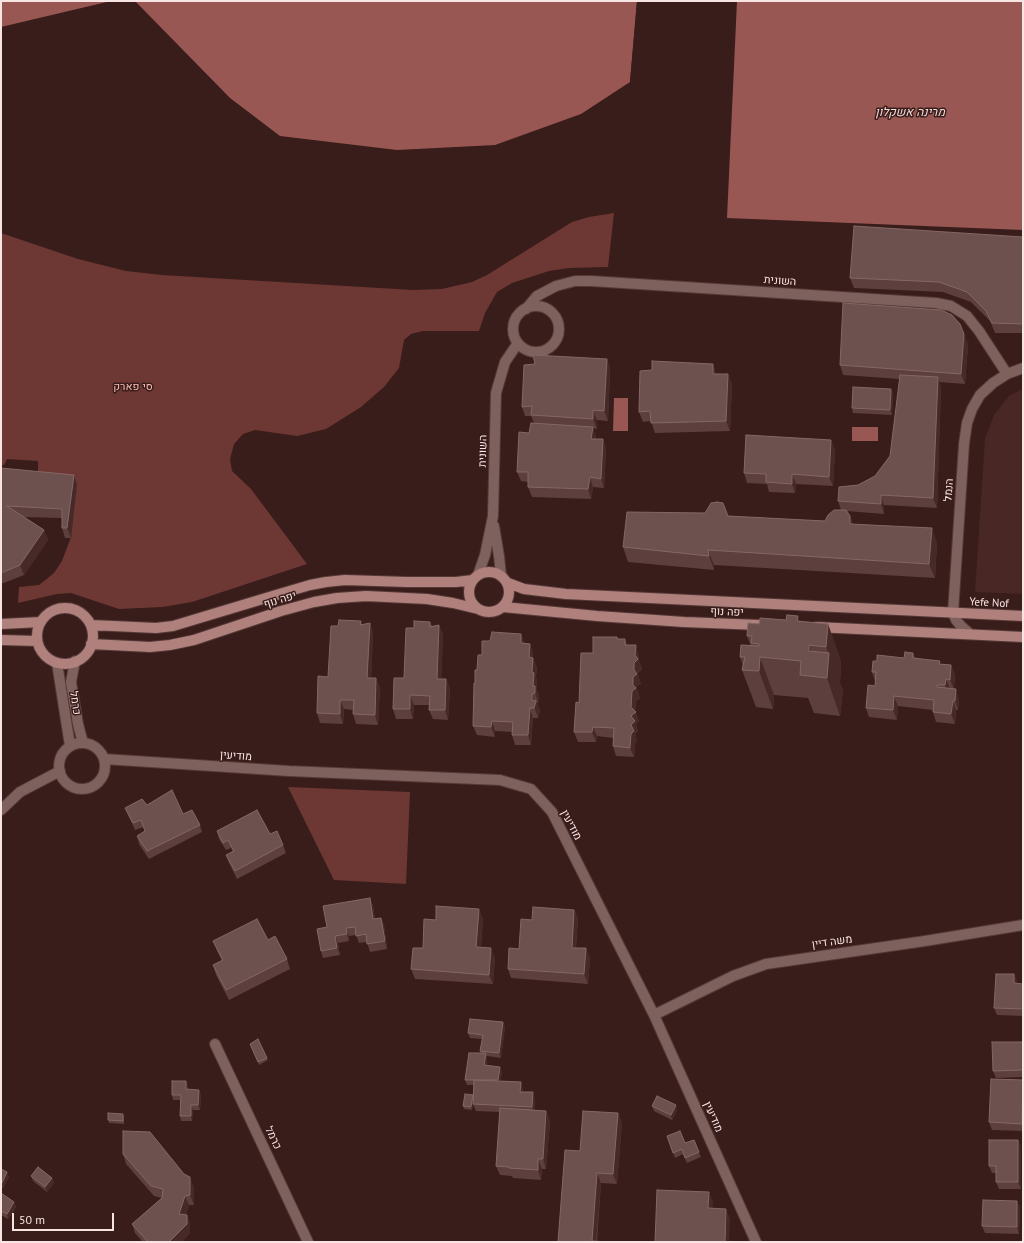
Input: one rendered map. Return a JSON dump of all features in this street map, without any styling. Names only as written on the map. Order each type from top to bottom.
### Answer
[{"type":"main road","points":[[484,572],[491,572],[504,579],[509,590],[509,596],[503,607],[498,611],[484,612],[473,604],[469,592],[475,577],[484,572]]},
{"type":"main road","name":"יפה נוף","points":[[90,625],[156,628],[173,626],[276,594],[326,582],[345,580],[456,582],[475,577]]},
{"type":"main road","name":"יפה נוף","points":[[504,579],[524,589],[566,594],[953,613]]},
{"type":"main road","name":"יפה נוף","points":[[91,644],[150,647],[194,640],[308,604],[337,598],[366,596],[426,599],[478,609]]},
{"type":"main road","name":"יפה נוף","points":[[503,607],[660,620],[771,626]]},
{"type":"main road","points":[[71,608],[86,618],[90,625],[92,632],[91,644],[88,652],[75,662],[57,663],[45,655],[40,649],[37,641],[38,628],[46,615],[54,610],[71,608]]},
{"type":"main road","name":"Yefe Nof","points":[[953,613],[1023,616]]},
{"type":"main road","points":[[1,624],[41,622]]},
{"type":"main road","points":[[803,627],[970,633],[1023,637]]},
{"type":"main road","points":[[1,640],[37,641]]},
{"type":"street","name":"השונית","points":[[504,579],[493,516],[496,393],[505,362],[518,343],[514,337],[514,324],[516,318],[537,296],[556,286],[575,281],[591,281],[936,303],[951,306],[967,316],[979,331],[1007,374]]},
{"type":"street","points":[[518,343],[523,348],[538,352],[552,346],[556,340],[558,332],[558,324],[551,312],[539,307],[526,309]]},
{"type":"street","name":"הנמל","points":[[953,613],[964,444],[967,423],[972,409],[980,396],[993,383],[1007,374],[1023,368]]},
{"type":"street","name":"השונית","points":[[475,577],[485,555],[493,516]]},
{"type":"street","points":[[953,613],[961,626],[970,633]]},
{"type":"street","name":"כרמל","points":[[75,662],[71,682],[78,724],[83,743]]},
{"type":"street","name":"כרמל","points":[[57,663],[70,746]]},
{"type":"street","points":[[83,743],[94,746],[102,754],[105,767],[99,782],[93,786],[78,789],[72,787],[62,778],[59,764],[60,757],[64,751],[70,746],[83,743]]},
{"type":"street","name":"מודיעין","points":[[104,759],[289,771],[500,780],[531,789],[552,812],[654,1015],[756,1242]]},
{"type":"street","points":[[1,810],[20,792],[60,772]]},
{"type":"street","name":"משה דיין","points":[[654,1015],[733,976],[766,964],[1023,925]]},
{"type":"street","name":"כרמל","points":[[215,1044],[308,1242]]},
{"type":"shaded area","points":[[1023,389],[1023,594],[975,592],[985,439],[994,415],[1010,395]]},
{"type":"green space","name":"סי פארק","points":[[614,213],[608,267],[569,268],[549,271],[512,283],[497,292],[485,313],[479,331],[423,331],[411,334],[404,340],[399,368],[384,387],[361,407],[326,429],[297,436],[255,430],[243,434],[234,444],[230,459],[232,471],[251,489],[307,564],[192,602],[162,607],[119,609],[71,593],[57,594],[18,603],[19,587],[39,585],[54,573],[62,561],[71,537],[75,488],[38,480],[38,461],[7,459],[4,465],[1,465],[1,233],[78,259],[126,271],[162,275],[413,290],[442,289],[472,282],[487,275],[572,222],[589,217]]},
{"type":"green space","points":[[288,787],[410,792],[406,884],[334,880]]},
{"type":"water","points":[[1,1],[111,1],[1,27]]},
{"type":"water","points":[[135,1],[637,1],[630,82],[581,114],[495,145],[397,150],[280,136],[230,98]]},
{"type":"water","name":"מרינה אשקלון","points":[[737,1],[1023,1],[1023,230],[727,218]]},
{"type":"water","points":[[614,398],[628,398],[628,431],[613,431]]},
{"type":"water","points":[[852,427],[878,427],[878,441],[852,441]]},
{"type":"pier","points":[[637,1],[639,1],[632,83],[630,82]]},
{"type":"building","points":[[854,226],[1023,237],[1023,324],[992,323],[986,311],[967,292],[939,282],[850,278]]},
{"type":"building","points":[[843,303],[941,310],[952,315],[960,324],[964,334],[961,374],[840,365]]},
{"type":"building","points":[[533,355],[607,359],[604,411],[593,410],[593,419],[531,415],[532,406],[522,407],[524,365],[535,364]]},
{"type":"building","points":[[652,361],[713,364],[713,374],[728,374],[726,421],[651,423],[650,411],[639,412],[640,371],[652,370]]},
{"type":"building","points":[[900,375],[938,377],[933,498],[881,495],[881,504],[838,501],[839,487],[858,485],[875,476],[890,456]]},
{"type":"building","points":[[853,387],[891,389],[890,410],[852,408]]},
{"type":"building","points":[[531,423],[593,427],[591,439],[603,439],[601,479],[590,477],[588,489],[528,487],[528,472],[517,472],[519,432],[529,433]]},
{"type":"building","points":[[746,435],[831,440],[829,477],[792,474],[792,484],[766,482],[766,474],[744,473]]},
{"type":"building","points":[[1,468],[74,475],[67,528],[62,528],[62,509],[7,506],[44,530],[20,565],[1,573]]},
{"type":"building","points":[[711,503],[723,503],[728,516],[825,521],[828,515],[834,510],[846,510],[850,516],[850,524],[932,528],[929,564],[708,550],[709,556],[623,547],[627,512],[705,513]]},
{"type":"building","points":[[787,615],[798,616],[797,621],[828,624],[826,647],[809,645],[809,651],[829,653],[827,678],[800,675],[801,661],[760,657],[759,671],[742,670],[745,657],[740,657],[741,645],[759,646],[759,644],[751,643],[752,636],[747,636],[748,623],[759,624],[760,618],[786,620]]},
{"type":"building","points":[[339,620],[361,621],[360,625],[370,623],[367,678],[376,678],[375,715],[353,714],[354,700],[340,700],[340,714],[317,713],[318,676],[328,677],[331,626],[338,626]]},
{"type":"building","points":[[414,621],[430,622],[430,627],[439,625],[437,679],[446,679],[445,710],[429,710],[430,696],[410,695],[410,709],[393,709],[394,678],[404,678],[406,628],[414,628]]},
{"type":"building","points":[[492,632],[521,634],[521,643],[530,644],[529,657],[533,658],[533,686],[535,686],[535,693],[532,694],[532,700],[536,701],[534,708],[530,708],[528,735],[512,735],[513,722],[492,721],[491,727],[473,726],[474,683],[478,655],[482,655],[482,641],[490,641]]},
{"type":"building","points":[[593,637],[617,637],[617,639],[625,639],[625,645],[636,645],[635,655],[638,659],[634,663],[634,670],[637,674],[633,677],[633,685],[636,688],[632,691],[631,707],[636,712],[631,716],[635,721],[631,725],[634,731],[631,734],[630,748],[613,746],[614,728],[593,727],[592,732],[574,732],[576,702],[579,703],[581,653],[593,653]]},
{"type":"building","points":[[905,652],[913,653],[913,658],[940,661],[939,664],[951,665],[950,680],[946,679],[945,685],[937,685],[937,687],[956,689],[955,701],[953,701],[951,714],[933,712],[934,700],[894,696],[893,710],[866,708],[868,685],[875,686],[876,672],[872,672],[873,661],[877,661],[877,655],[904,658]]},
{"type":"building","points":[[172,790],[183,814],[192,810],[200,825],[147,851],[137,836],[145,831],[141,820],[133,823],[125,808],[142,799],[147,805]]},
{"type":"building","points":[[257,810],[270,834],[277,831],[283,845],[235,871],[226,855],[234,851],[228,840],[223,843],[217,831]]},
{"type":"building","points":[[370,898],[373,919],[381,918],[385,941],[367,944],[366,934],[356,936],[355,927],[346,928],[347,934],[335,936],[337,948],[321,951],[317,929],[327,927],[323,906]]},
{"type":"building","points":[[436,906],[479,909],[476,947],[491,948],[489,975],[411,969],[413,948],[423,948],[424,919],[436,920]]},
{"type":"building","points":[[533,907],[574,910],[572,948],[586,948],[584,974],[508,969],[509,948],[519,949],[521,919],[532,920]]},
{"type":"building","points":[[257,919],[268,940],[275,936],[287,959],[226,990],[213,965],[223,960],[213,941]]},
{"type":"building","points":[[996,974],[1014,974],[1014,983],[1023,984],[1023,1009],[994,1008]]},
{"type":"building","points":[[470,1019],[503,1022],[499,1053],[480,1051],[483,1035],[468,1033]]},
{"type":"building","points":[[258,1039],[267,1058],[258,1062],[250,1044]]},
{"type":"building","points":[[992,1042],[1023,1042],[1023,1070],[993,1071]]},
{"type":"building","points":[[469,1053],[486,1053],[484,1065],[500,1067],[498,1080],[465,1080]]},
{"type":"building","points":[[991,1079],[1023,1080],[1022,1124],[989,1122]]},
{"type":"building","points":[[474,1080],[521,1082],[520,1092],[533,1092],[532,1107],[473,1104]]},
{"type":"building","points":[[172,1081],[186,1081],[186,1089],[199,1090],[198,1105],[191,1105],[191,1116],[180,1116],[181,1095],[172,1095]]},
{"type":"building","points":[[465,1094],[473,1095],[471,1107],[463,1106]]},
{"type":"building","points":[[657,1096],[676,1105],[671,1115],[652,1106]]},
{"type":"building","points":[[500,1108],[546,1111],[543,1159],[538,1159],[538,1170],[496,1166]]},
{"type":"building","points":[[583,1111],[618,1113],[613,1174],[597,1173],[592,1241],[609,1242],[558,1242],[565,1150],[580,1151]]},
{"type":"building","points":[[108,1113],[123,1114],[123,1121],[108,1120]]},
{"type":"building","points":[[123,1131],[150,1132],[184,1174],[190,1177],[190,1195],[185,1196],[179,1214],[187,1215],[187,1224],[169,1242],[148,1242],[132,1224],[162,1198],[163,1189],[151,1186],[123,1154]]},
{"type":"building","points":[[680,1131],[685,1143],[694,1140],[699,1152],[685,1158],[682,1149],[673,1153],[667,1136]]},
{"type":"building","points":[[989,1140],[1018,1140],[1018,1182],[996,1182],[996,1166],[989,1166]]},
{"type":"building","points":[[38,1167],[52,1178],[45,1187],[31,1176]]},
{"type":"building","points":[[1,1169],[7,1172],[2,1183],[1,1183]]},
{"type":"building","points":[[657,1190],[709,1192],[708,1208],[726,1209],[725,1242],[655,1242]]},
{"type":"building","points":[[1,1193],[14,1202],[7,1214],[1,1211]]},
{"type":"building","points":[[983,1200],[1017,1201],[1017,1227],[982,1226]]}]
